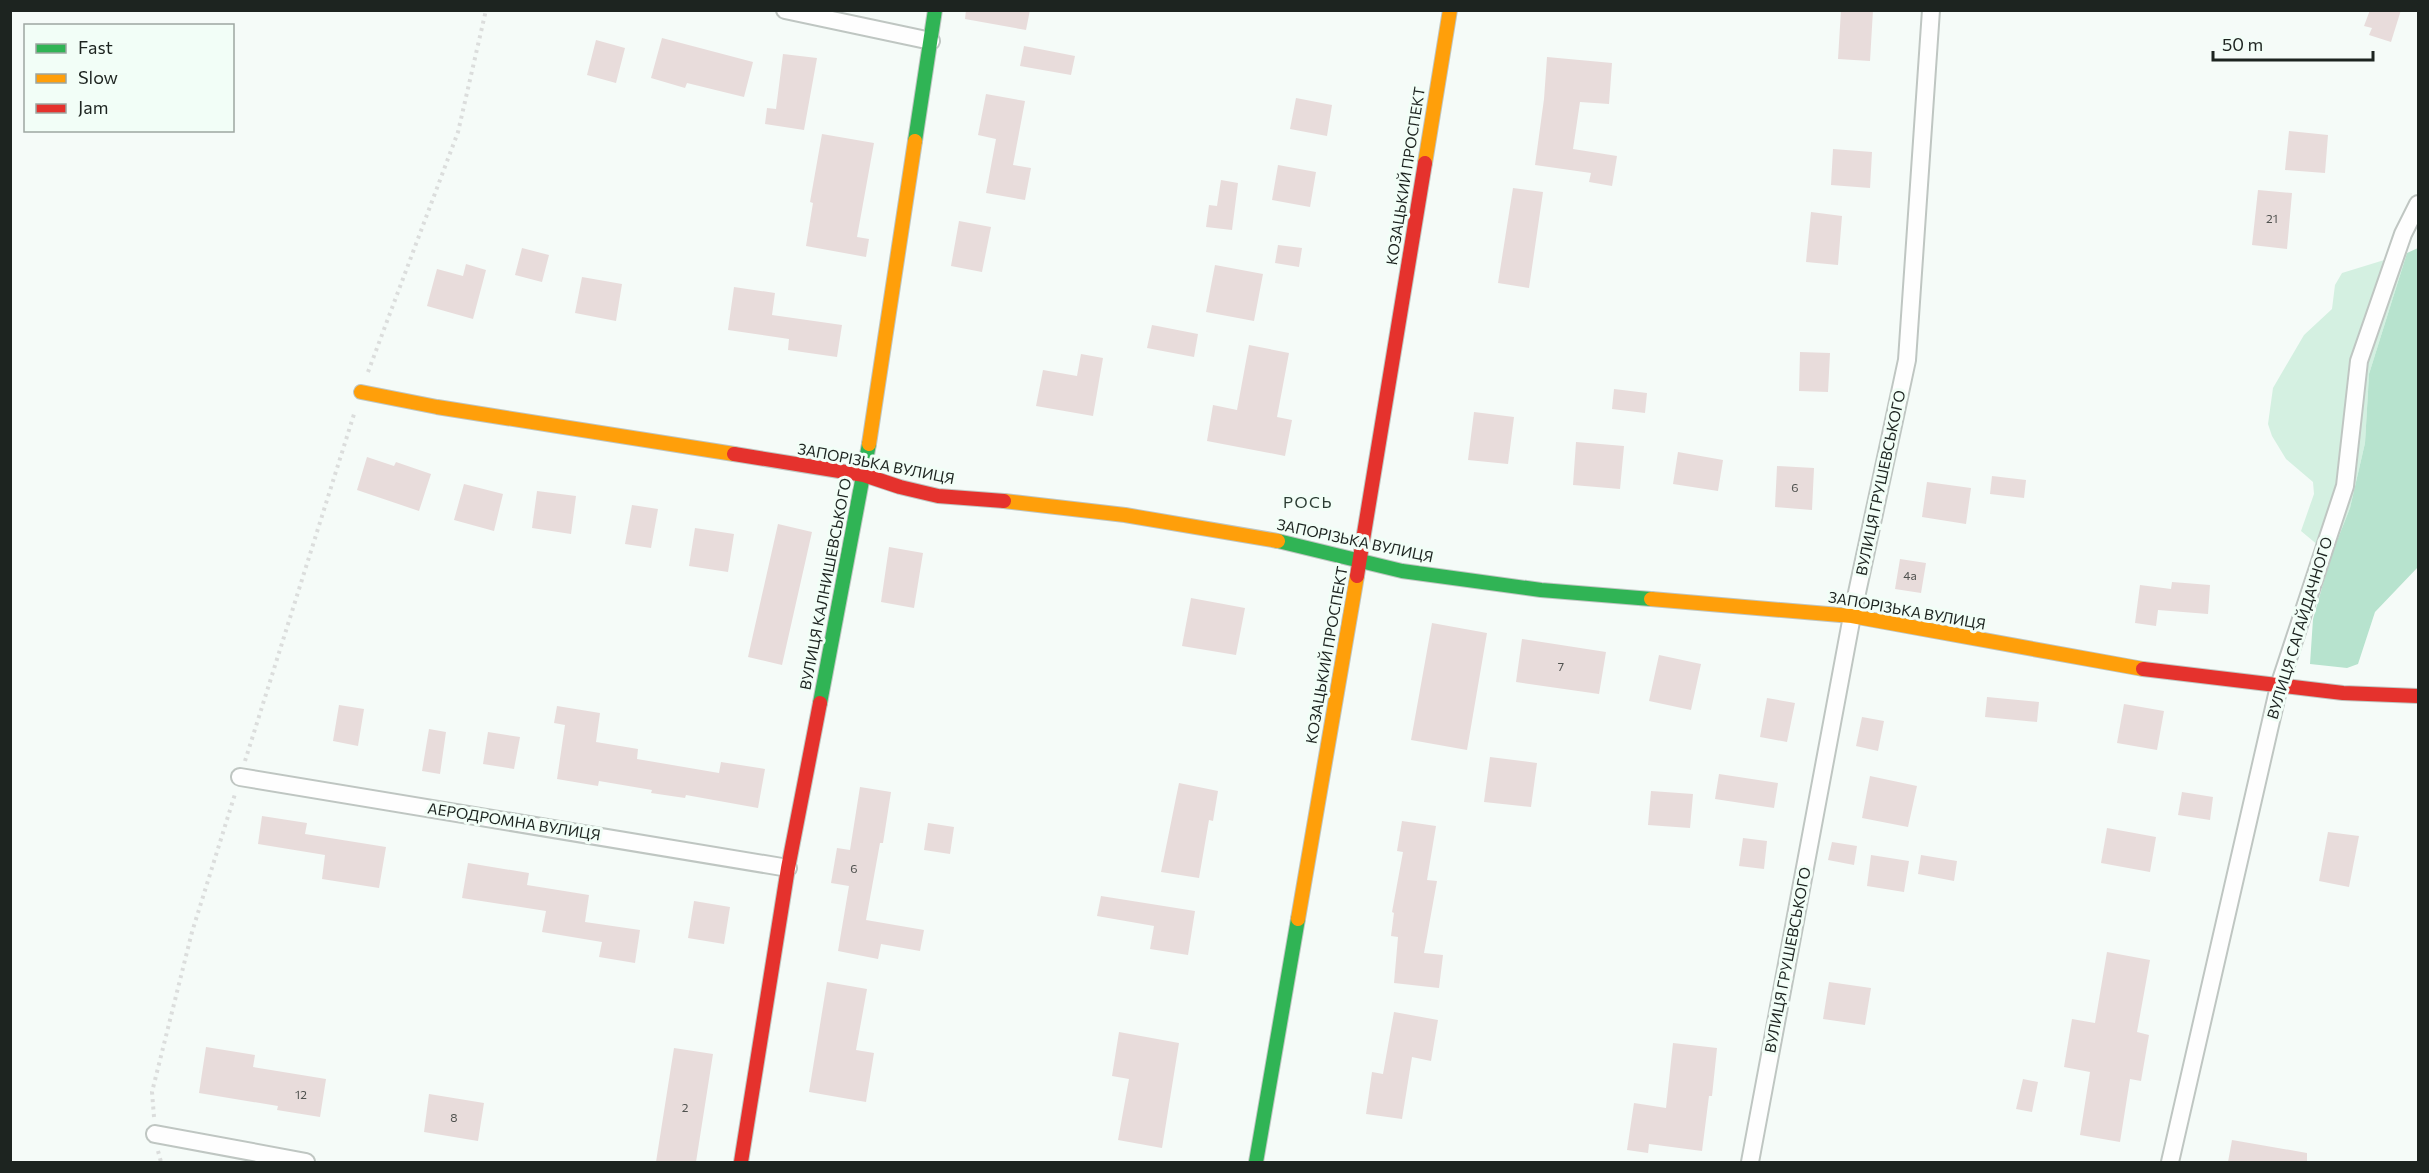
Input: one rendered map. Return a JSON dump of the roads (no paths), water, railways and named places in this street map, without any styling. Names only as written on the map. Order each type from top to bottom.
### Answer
[{"type":"street","points":[[785,10],[931,41]]},
{"type":"street","name":"ВУЛИЦЯ КАЛНИШЕВСЬКОГО","points":[[741,1162],[788,868],[864,475],[935,10]]},
{"type":"street","name":"КОЗАЦЬКИЙ ПРОСПЕКТ","points":[[1256,1162],[1450,10]]},
{"type":"street","name":"ВУЛИЦЯ ГРУШЕВСЬКОГО","points":[[1750,1162],[1852,616],[1907,360],[1931,10]]},
{"type":"street","name":"ВУЛИЦЯ САГАЙДАЧНОГО","points":[[2170,1162],[2279,686],[2345,486],[2359,361],[2403,234],[2418,204]]},
{"type":"street","name":"ЗАПОРІЗЬКА ВУЛИЦЯ","points":[[361,392],[428,405],[864,475],[938,496],[1006,501],[1125,515],[1257,536],[1402,571],[1541,590],[1852,616],[2115,665],[2343,693],[2418,696]]},
{"type":"street","name":"АЕРОДРОМНА ВУЛИЦЯ","points":[[240,777],[788,868]]},
{"type":"street","points":[[155,1134],[306,1162]]},
{"type":"district","name":"РОСЬ","points":[[1308,502]]}]
